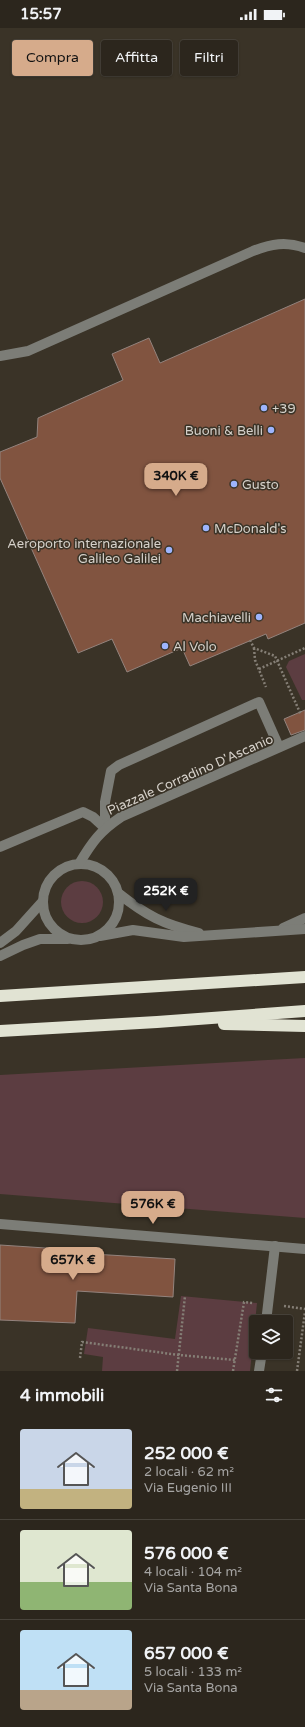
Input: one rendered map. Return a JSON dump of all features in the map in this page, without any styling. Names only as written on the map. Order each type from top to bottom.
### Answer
[{"type":"highway","points":[[0,996],[305,977]]},
{"type":"highway","points":[[0,1031],[157,1022],[305,1011]]},
{"type":"highway","points":[[157,1022],[305,1026]]},
{"type":"street","points":[[0,356],[28,351],[253,251],[281,243],[292,244],[305,248]]},
{"type":"street","points":[[105,828],[105,802],[111,770],[119,765],[259,702],[279,747]]},
{"type":"street","name":"Piazzale Corradino D'Ascanio","points":[[79,864],[92,842],[105,828],[121,817],[305,736]]},
{"type":"street","points":[[0,847],[83,812],[93,817],[105,828]]},
{"type":"street","points":[[71,939],[60,934],[50,925],[45,914],[43,901],[45,890],[54,876],[64,868],[79,864],[96,866],[112,878],[118,893],[119,906],[116,919],[108,930],[97,937]]},
{"type":"street","points":[[118,893],[150,917],[173,927],[212,936]]},
{"type":"street","points":[[0,943],[16,932],[43,901]]},
{"type":"street","points":[[279,931],[305,918]]},
{"type":"street","points":[[0,956],[22,945],[40,940],[84,940],[134,930],[184,937],[305,929]]},
{"type":"street","points":[[0,1224],[305,1249]]},
{"type":"street","points":[[267,1315],[275,1246]]},
{"type":"street","points":[[259,1371],[261,1359]]},
{"type":"path","points":[[250,640],[254,648],[275,656],[301,715]]},
{"type":"path","points":[[259,669],[305,648]]},
{"type":"path","points":[[177,1371],[185,1296]]},
{"type":"path","points":[[233,1371],[244,1302]]},
{"type":"path","points":[[297,1371],[305,1312]]},
{"type":"path","points":[[80,1358],[82,1342],[179,1355],[234,1360]]},
{"type":"shaded area","points":[[305,654],[305,700],[302,700],[286,667],[289,661]]},
{"type":"shaded area","points":[[82,881],[97,887],[103,902],[97,917],[82,923],[67,917],[61,902],[67,887]]},
{"type":"shaded area","points":[[305,1058],[305,1218],[0,1194],[0,1075]]},
{"type":"shaded area","points":[[181,1296],[257,1303],[256,1315],[249,1315],[249,1359],[251,1359],[250,1371],[102,1371],[103,1357],[84,1354],[88,1328],[175,1339]]},
{"type":"building","name":"Aeroporto internazionale Galileo Galilei","points":[[305,299],[305,623],[268,639],[266,634],[190,666],[182,648],[127,672],[112,639],[78,653],[0,478],[0,452],[37,437],[38,418],[123,380],[112,354],[149,338],[160,363]]},
{"type":"building","points":[[305,710],[305,730],[291,735],[284,719]]},
{"type":"building","points":[[0,1245],[76,1250],[76,1253],[175,1259],[173,1297],[77,1291],[75,1323],[0,1320]]},
{"type":"place","name":"+39","points":[[264,408]]},
{"type":"place","name":"Buoni & Belli","points":[[271,430]]},
{"type":"place","name":"Gusto","points":[[234,484]]},
{"type":"place","name":"McDonald's","points":[[206,528]]},
{"type":"place","name":"Aeroporto internazionale Galileo Galilei","points":[[169,550]]},
{"type":"place","name":"Machiavelli","points":[[259,617]]},
{"type":"place","name":"Al Volo","points":[[165,646]]}]
